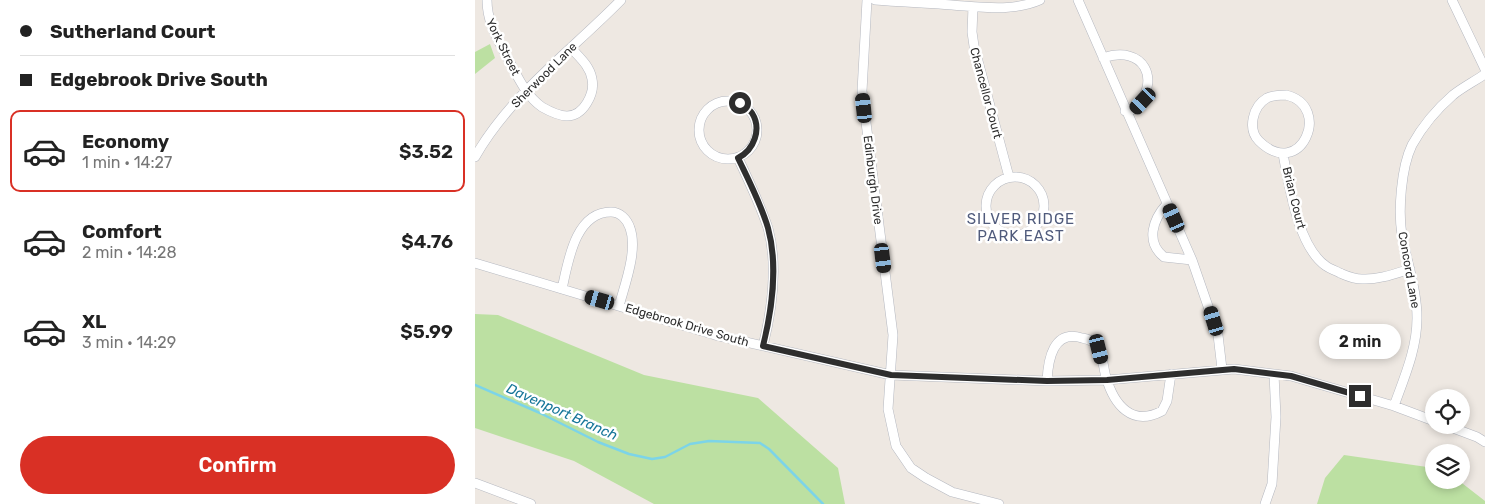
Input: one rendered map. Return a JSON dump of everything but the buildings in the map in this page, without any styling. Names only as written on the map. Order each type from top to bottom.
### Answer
[{"type":"street","name":"York Street","points":[[487,0],[487,13],[490,25],[526,92]]},
{"type":"street","name":"Sherwood Lane","points":[[475,158],[487,137],[512,105],[621,0]]},
{"type":"street","name":"Edinburgh Drive","points":[[867,0],[862,91],[893,335],[888,397],[889,422],[896,446],[911,468],[925,478],[952,492],[999,504]]},
{"type":"street","points":[[875,0],[953,2],[973,7],[1013,7],[1029,5],[1040,0]]},
{"type":"street","points":[[1078,0],[1125,111],[1192,260],[1218,335],[1222,369]]},
{"type":"street","points":[[1453,0],[1485,69]]},
{"type":"street","name":"Chancellor Court","points":[[973,7],[973,46],[1009,177]]},
{"type":"street","points":[[526,92],[542,106],[557,114],[573,116],[584,106],[592,94],[592,78],[588,67],[571,48]]},
{"type":"street","points":[[1103,58],[1115,54],[1129,54],[1144,66],[1148,79],[1146,94],[1135,109],[1125,111]]},
{"type":"street","name":"Concord Lane","points":[[1394,406],[1413,353],[1417,333],[1415,298],[1402,234],[1400,197],[1412,146],[1426,123],[1453,95],[1485,74]]},
{"type":"street","name":"Brian Court","points":[[1286,95],[1293,97],[1304,105],[1308,114],[1309,132],[1304,142],[1296,149],[1283,154],[1272,151],[1259,140],[1254,134],[1253,119],[1257,106],[1267,98],[1286,95]]},
{"type":"street","points":[[733,101],[740,103],[751,111],[754,117],[756,138],[751,149],[738,158],[724,160],[714,157],[704,148],[700,132],[702,117],[704,112],[719,102],[733,101]]},
{"type":"street","name":"Brian Court","points":[[1283,154],[1294,207],[1303,235],[1315,254],[1325,265],[1350,278],[1362,279],[1387,276],[1410,269]]},
{"type":"street","points":[[738,158],[757,198],[768,230],[772,263],[772,298],[770,319],[763,346]]},
{"type":"street","points":[[1009,177],[1029,180],[1040,190],[1045,205],[1044,215],[1039,224],[1031,231],[1022,235],[1003,233],[995,228],[986,212],[988,194],[993,186],[1009,177]]},
{"type":"street","points":[[1167,204],[1154,221],[1155,247],[1164,257],[1192,260]]},
{"type":"street","points":[[562,289],[568,259],[583,225],[594,215],[605,212],[617,212],[624,218],[630,228],[632,244],[631,262],[619,306]]},
{"type":"street","name":"Edgebrook Drive South","points":[[475,263],[715,335],[891,375],[1047,381],[1107,380],[1234,369],[1291,376],[1394,406],[1425,418]]},
{"type":"street","points":[[1047,381],[1048,365],[1054,348],[1060,341],[1072,336],[1091,340],[1099,349],[1107,380],[1115,400],[1125,410],[1134,415],[1144,418],[1162,411],[1167,401],[1171,374]]},
{"type":"street","points":[[1265,504],[1271,484],[1276,417],[1274,374]]},
{"type":"street","points":[[1469,434],[1485,442]]},
{"type":"street","points":[[475,483],[531,504]]},
{"type":"green space","points":[[490,44],[495,58],[475,74],[475,52]]},
{"type":"green space","points":[[475,314],[498,315],[644,375],[758,398],[838,468],[845,504],[654,504],[574,461],[475,428]]},
{"type":"green space","points":[[1344,455],[1425,467],[1425,489],[1470,489],[1485,501],[1485,504],[1317,504],[1325,478]]},
{"type":"waterway","name":"Davenport Branch","points":[[475,385],[540,413],[598,442],[629,454],[652,459],[665,457],[690,444],[709,441],[760,443],[769,449],[823,504]]},
{"type":"district","name":"SILVER RIDGE PARK EAST","points":[[1021,228]]},
{"type":"route","points":[[740,103],[751,111],[754,117],[756,138],[751,149],[738,158],[757,198],[768,230],[772,263],[770,319],[763,346],[891,375],[1047,381],[1107,380],[1234,369],[1291,376],[1360,396]]}]
